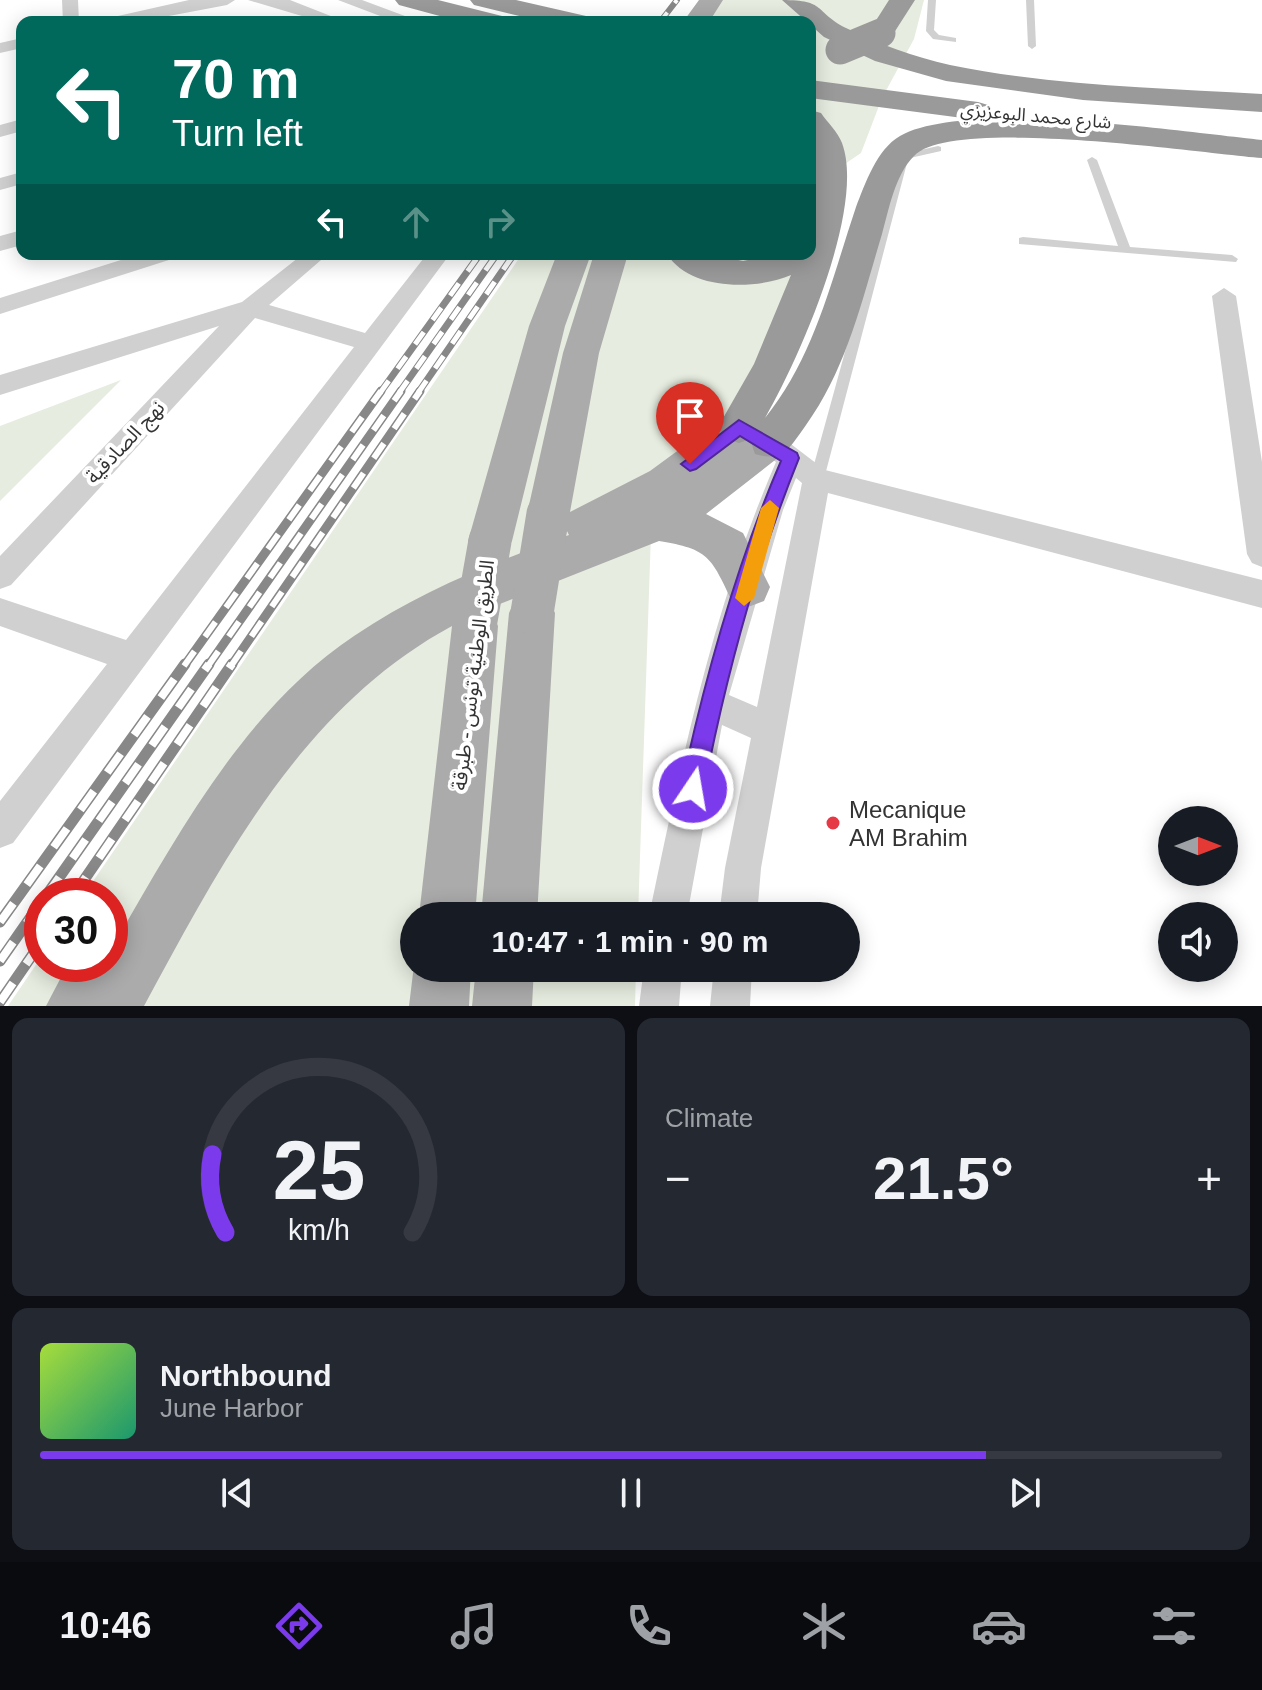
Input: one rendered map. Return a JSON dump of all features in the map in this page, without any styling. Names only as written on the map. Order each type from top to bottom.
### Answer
[{"type":"highway","points":[[408,0],[470,16]]},
{"type":"highway","points":[[483,0],[551,16]]},
{"type":"highway","points":[[795,0],[811,16]]},
{"type":"highway","points":[[816,52],[840,50],[881,33],[902,0]]},
{"type":"highway","points":[[816,20],[864,46],[957,76],[1022,85],[1262,103]]},
{"type":"highway","name":"شارع محمد البوعزيزي","points":[[816,75],[913,89],[1262,116]]},
{"type":"highway","name":"شارع محمد البوعزيزي","points":[[816,90],[1038,117],[1262,133]]},
{"type":"highway","points":[[816,126],[829,142],[833,161],[816,227]]},
{"type":"highway","points":[[766,442],[798,408],[817,375],[880,189],[896,157],[910,142],[944,132],[992,127],[1262,149]]},
{"type":"highway","points":[[692,260],[701,266],[734,274],[758,273],[789,265],[795,260]]},
{"type":"highway","points":[[766,442],[761,395],[796,312],[808,260]]},
{"type":"main road","name":"الطريق الوطنية تونس - طبرقة","points":[[448,902],[475,626],[490,541],[547,326],[572,260]]},
{"type":"main road","points":[[510,902],[532,613],[548,514],[581,353],[609,260]]},
{"type":"main road","points":[[111,1006],[253,771],[297,715],[334,678],[422,619],[577,551],[655,522],[719,483],[766,442]]},
{"type":"main road","points":[[128,921],[230,757],[276,699],[313,663],[365,626],[411,602],[573,530],[665,483],[766,442]]},
{"type":"main road","points":[[655,522],[693,528],[728,546],[748,587]]},
{"type":"main road","points":[[76,1006],[91,982]]},
{"type":"main road","points":[[439,1006],[441,982]]},
{"type":"main road","points":[[502,1006],[504,982]]},
{"type":"street","points":[[146,16],[227,0]]},
{"type":"street","points":[[256,0],[283,3],[321,16]]},
{"type":"street","points":[[346,0],[395,16]]},
{"type":"street","points":[[0,306],[145,260]]},
{"type":"street","name":"نهج الصادقية","points":[[0,576],[250,308],[310,260]]},
{"type":"street","points":[[0,830],[435,260]]},
{"type":"street","points":[[1224,296],[1251,404],[1262,554]]},
{"type":"street","points":[[250,308],[372,344]]},
{"type":"street","name":"نهج الصادقية","points":[[0,385],[250,308]]},
{"type":"street","points":[[766,442],[817,479],[1262,594]]},
{"type":"street","points":[[671,902],[710,703],[748,587],[769,510],[766,442]]},
{"type":"street","points":[[739,902],[743,868],[817,479]]},
{"type":"street","points":[[0,612],[131,657]]},
{"type":"street","points":[[710,703],[770,729]]},
{"type":"street","points":[[659,1006],[662,982]]},
{"type":"street","points":[[730,1006],[732,982]]},
{"type":"lane","points":[[932,0],[930,31],[936,37],[953,40]]},
{"type":"lane","points":[[1030,0],[1032,46]]},
{"type":"lane","points":[[817,479],[902,163],[907,156],[938,149]]},
{"type":"lane","points":[[1092,160],[1125,249]]},
{"type":"lane","points":[[1023,241],[1232,259]]},
{"type":"shaded area","points":[[722,0],[924,0],[914,39],[882,98],[861,153],[830,174],[816,217],[816,16],[711,16]]},
{"type":"shaded area","points":[[518,260],[800,260],[744,392],[715,427],[653,474],[638,902],[400,902],[400,982],[636,982],[635,1006],[8,1006],[24,982],[128,982],[128,878],[95,878]]},
{"type":"shaded area","points":[[121,380],[0,501],[0,426]]},
{"type":"railway","points":[[665,16],[677,0]]},
{"type":"railway","points":[[380,393],[476,260]]},
{"type":"railway","points":[[399,393],[493,260]]},
{"type":"railway","points":[[418,393],[510,260]]},
{"type":"railway","points":[[184,666],[381,391]]},
{"type":"railway","points":[[208,666],[401,391]]},
{"type":"railway","points":[[231,666],[420,391]]},
{"type":"railway","points":[[0,922],[185,664]]},
{"type":"railway","points":[[59,878],[209,664]]},
{"type":"railway","points":[[85,878],[232,664]]},
{"type":"railway","points":[[0,961],[24,927]]},
{"type":"railway","points":[[0,1002],[24,967]]},
{"type":"slow traffic","points":[[744,598],[770,508]]},
{"type":"place","name":"Mecanique AM Brahim","points":[[833,823]]},
{"type":"route","points":[[690,464],[739,427],[770,442],[791,458],[769,510],[748,587],[710,703],[693,789]]}]
